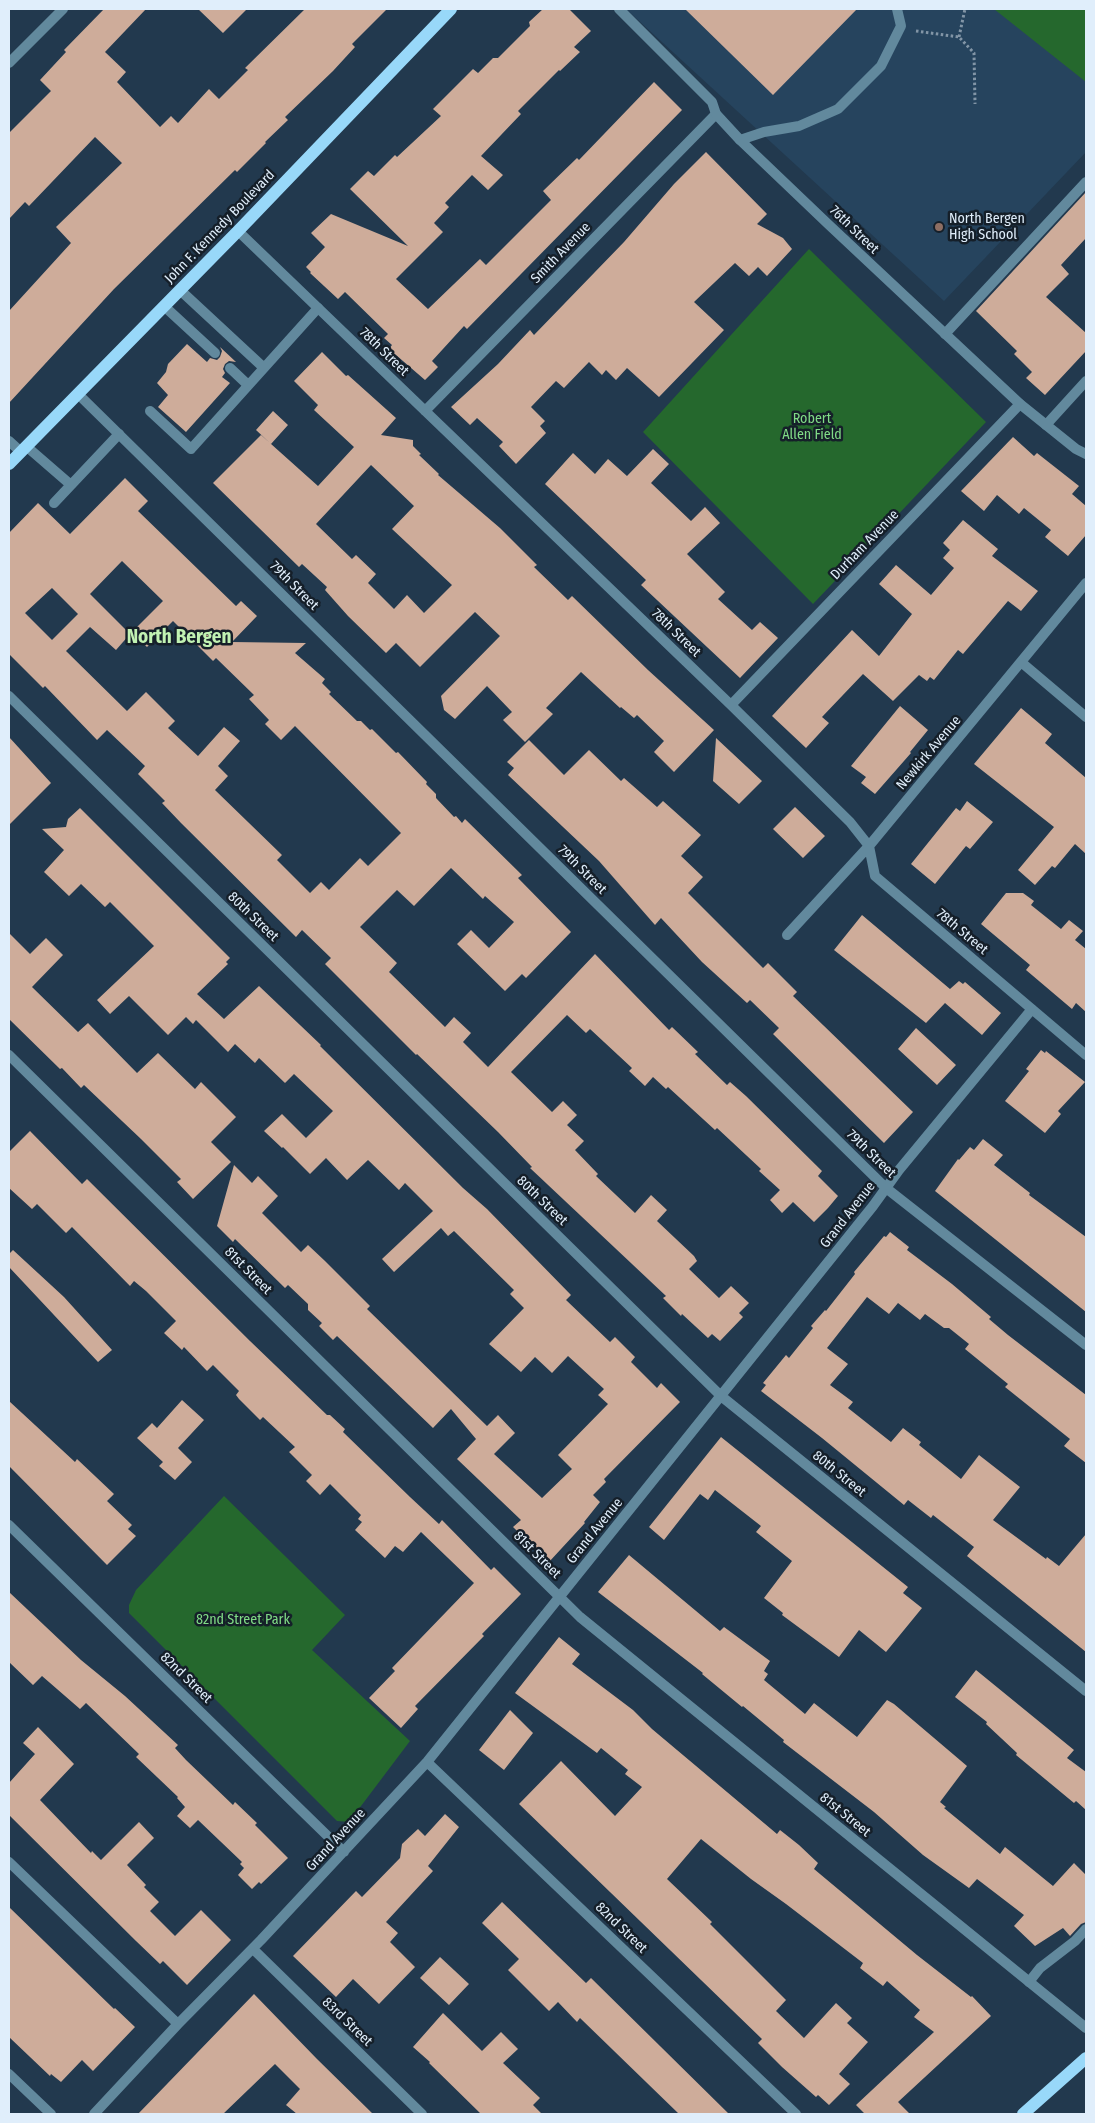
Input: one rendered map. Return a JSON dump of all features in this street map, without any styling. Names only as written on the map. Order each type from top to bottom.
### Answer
[{"type":"main road","name":"John F. Kennedy Boulevard","points":[[9,464],[238,231],[451,9]]},
{"type":"main road","points":[[1023,2114],[1086,2058]]},
{"type":"street","points":[[9,63],[63,9]]},
{"type":"street","name":"76th Street","points":[[618,9],[712,102],[716,114],[740,140],[1020,404],[1076,449],[1086,454]]},
{"type":"street","points":[[740,140],[764,132],[799,126],[838,109],[881,66],[901,26],[897,9]]},
{"type":"street","name":"Smith Avenue","points":[[426,411],[716,114]]},
{"type":"street","points":[[945,334],[1086,182]]},
{"type":"street","name":"78th Street","points":[[238,231],[850,822],[869,846],[875,876],[1086,1055]]},
{"type":"street","points":[[180,290],[263,367]]},
{"type":"street","points":[[164,306],[214,353]]},
{"type":"street","points":[[150,411],[191,450],[263,367],[318,308]]},
{"type":"street","points":[[230,368],[248,385]]},
{"type":"street","points":[[1046,425],[1086,381]]},
{"type":"street","name":"79th Street","points":[[78,394],[886,1188],[1086,1345]]},
{"type":"street","name":"Durham Avenue","points":[[731,705],[1020,404]]},
{"type":"street","points":[[54,503],[119,434]]},
{"type":"street","points":[[9,440],[71,485]]},
{"type":"street","name":"Newkirk Avenue","points":[[787,935],[869,846],[1086,583]]},
{"type":"street","points":[[1021,662],[1086,717]]},
{"type":"street","name":"80th Street","points":[[9,696],[721,1396],[1086,1692]]},
{"type":"street","name":"Grand Avenue","points":[[94,2114],[178,2024],[253,1949],[427,1762],[886,1188],[1032,1009]]},
{"type":"street","name":"81st Street","points":[[9,1055],[580,1617],[1086,2028]]},
{"type":"street","name":"82nd Street","points":[[9,1525],[344,1852]]},
{"type":"street","name":"82nd Street","points":[[427,1762],[796,2114]]},
{"type":"street","points":[[9,1862],[178,2024]]},
{"type":"street","points":[[1029,1982],[1040,1968],[1075,1941],[1086,1929]]},
{"type":"street","name":"83rd Street","points":[[253,1949],[422,2114]]},
{"type":"street","points":[[11,2081],[51,2114]]},
{"type":"path","points":[[959,37],[965,9]]},
{"type":"path","points":[[900,29],[959,37],[974,53],[975,104]]},
{"type":"shaded area","name":"North Bergen High School","points":[[626,9],[1086,9],[1086,152],[944,301]]},
{"type":"green space","points":[[994,9],[1086,9],[1086,82]]},
{"type":"green space","name":"Robert Allen Field","points":[[809,249],[986,422],[813,604],[643,432]]},
{"type":"green space","name":"82nd Street Park","points":[[224,1496],[345,1615],[312,1650],[410,1741],[349,1822],[337,1821],[129,1613],[129,1605],[136,1590]]},
{"type":"building","points":[[104,9],[146,9],[105,52],[126,72],[117,82],[160,127],[171,116],[178,123],[209,89],[219,99],[248,70],[245,68],[305,9],[387,9],[352,44],[355,47],[333,71],[285,117],[288,120],[266,143],[237,172],[235,170],[114,289],[9,403],[9,311],[71,243],[56,227],[122,163],[95,137],[29,206],[25,202],[9,219],[9,133],[51,91],[40,80],[66,52],[64,50]]},
{"type":"building","points":[[198,9],[247,9],[223,33]]},
{"type":"building","points":[[543,9],[569,9],[591,31],[574,47],[580,52],[518,111],[521,114],[481,156],[503,175],[488,190],[472,175],[445,203],[449,207],[434,223],[443,232],[396,279],[428,309],[480,259],[486,265],[551,200],[543,191],[577,158],[579,160],[654,82],[682,110],[467,329],[464,326],[432,361],[438,367],[425,380],[389,349],[392,345],[384,338],[388,334],[345,292],[338,299],[310,273],[306,267],[325,247],[311,233],[331,214],[408,246],[350,189],[368,171],[374,176],[395,155],[397,157],[441,116],[433,109],[473,69],[478,73],[493,58],[498,58],[530,26],[529,22]]},
{"type":"building","points":[[685,9],[857,9],[773,95]]},
{"type":"building","points":[[706,152],[767,214],[757,224],[783,238],[792,249],[767,276],[758,267],[749,276],[735,263],[694,302],[724,330],[659,397],[627,368],[616,380],[606,370],[602,375],[589,362],[564,388],[556,381],[531,407],[545,421],[540,426],[546,433],[516,464],[499,446],[503,442],[477,418],[470,425],[451,407],[498,364],[530,330],[534,335],[624,242],[674,184]]},
{"type":"building","points":[[1086,192],[1086,238],[1061,265],[1069,274],[1046,297],[1086,333],[1086,351],[1045,395],[1026,378],[1032,372],[1014,354],[1017,351],[976,311]]},
{"type":"building","points":[[187,344],[207,362],[210,358],[217,360],[220,357],[222,351],[220,347],[236,362],[229,361],[225,364],[223,369],[225,373],[222,377],[230,383],[186,432],[158,407],[168,395],[157,383],[166,372],[168,364]]},
{"type":"building","points":[[322,352],[346,376],[348,375],[396,418],[381,435],[413,440],[413,446],[421,454],[419,455],[438,475],[500,528],[537,565],[534,567],[568,600],[572,596],[648,670],[714,730],[674,772],[654,752],[664,741],[637,715],[634,718],[620,708],[581,672],[546,708],[553,714],[525,742],[503,720],[512,712],[487,686],[455,719],[444,710],[441,696],[500,636],[475,612],[420,667],[396,643],[386,653],[348,616],[325,590],[327,587],[302,564],[299,567],[213,483],[261,435],[318,486],[354,447],[314,410],[318,405],[294,381]],"holes":[[[371,465],[414,506],[392,529],[452,585],[424,613],[407,595],[394,609],[368,583],[376,574],[356,555],[352,559],[316,524]]]},
{"type":"building","points":[[273,411],[288,425],[271,444],[256,430]]},
{"type":"building","points":[[1013,437],[1034,456],[1037,453],[1079,486],[1072,494],[1086,506],[1086,535],[1068,556],[1045,537],[1051,530],[1024,508],[1019,514],[997,495],[984,511],[961,491]]},
{"type":"building","points":[[653,449],[669,464],[651,483],[691,521],[705,507],[720,523],[687,554],[725,592],[718,599],[752,630],[760,622],[778,638],[740,678],[641,585],[646,580],[545,484],[573,453],[595,474],[608,459],[627,476]]},
{"type":"building","points":[[125,478],[148,501],[138,511],[236,606],[241,601],[257,616],[232,642],[306,643],[295,653],[325,679],[322,683],[331,692],[329,694],[357,721],[361,721],[370,730],[372,729],[396,753],[398,752],[427,782],[426,784],[436,794],[436,798],[454,817],[456,816],[462,823],[465,819],[522,875],[518,878],[571,932],[526,978],[522,974],[505,991],[457,944],[471,930],[489,948],[514,922],[485,896],[483,899],[451,868],[414,906],[397,890],[360,927],[397,963],[389,972],[445,1027],[454,1017],[471,1033],[463,1042],[488,1067],[595,954],[669,1030],[672,1027],[698,1052],[695,1054],[727,1085],[730,1082],[746,1096],[822,1171],[818,1176],[838,1196],[828,1208],[814,1222],[793,1202],[782,1213],[770,1200],[780,1190],[759,1171],[761,1169],[717,1128],[715,1130],[668,1087],[666,1089],[653,1077],[645,1086],[629,1071],[632,1068],[590,1029],[586,1033],[567,1015],[511,1072],[552,1112],[563,1101],[577,1115],[567,1125],[584,1141],[575,1150],[598,1174],[596,1176],[635,1213],[651,1195],[667,1210],[657,1221],[694,1256],[697,1261],[689,1269],[719,1298],[731,1286],[749,1303],[739,1313],[743,1317],[720,1341],[712,1334],[708,1338],[682,1314],[681,1316],[663,1298],[666,1296],[530,1168],[532,1167],[498,1132],[416,1055],[325,964],[331,958],[302,930],[296,937],[181,823],[162,803],[165,801],[138,774],[145,766],[107,730],[97,740],[45,686],[43,688],[9,654],[9,533],[38,503],[70,534]],"holes":[[[122,561],[163,601],[132,632],[147,647],[173,621],[213,661],[216,658],[254,695],[249,699],[269,720],[265,724],[281,740],[295,726],[401,833],[368,866],[360,858],[329,890],[321,882],[310,893],[277,860],[282,855],[215,790],[228,776],[218,766],[240,741],[224,727],[198,756],[168,728],[175,721],[146,692],[127,711],[66,651],[90,627],[116,650],[130,634],[90,594]],[[52,588],[78,614],[52,640],[25,613]]]},
{"type":"building","points":[[963,520],[998,549],[992,556],[1038,591],[1021,611],[1008,601],[963,654],[958,650],[934,680],[930,677],[927,681],[919,675],[893,701],[863,674],[822,717],[829,723],[806,748],[772,716],[852,630],[879,656],[912,614],[879,584],[896,565],[931,595],[954,568],[943,558],[950,550],[943,543]]},
{"type":"building","points":[[900,706],[928,730],[911,753],[875,794],[861,783],[866,777],[851,766]]},
{"type":"building","points":[[1021,708],[1052,734],[1045,743],[1086,778],[1086,854],[1075,844],[1055,868],[1052,866],[1035,885],[1018,870],[1054,827],[974,764]]},
{"type":"building","points":[[9,737],[51,783],[9,825]]},
{"type":"building","points":[[716,738],[762,781],[739,804],[713,781]]},
{"type":"building","points":[[529,740],[564,775],[589,750],[621,781],[624,778],[657,807],[663,801],[701,835],[681,856],[703,877],[688,893],[763,968],[768,963],[797,992],[793,996],[913,1112],[884,1143],[773,1034],[779,1028],[750,1000],[747,1003],[702,962],[661,918],[655,925],[599,861],[508,775],[514,768],[507,762]]},
{"type":"building","points":[[967,801],[993,822],[970,849],[966,846],[935,884],[911,864],[956,808],[960,811]]},
{"type":"building","points":[[795,807],[825,836],[803,858],[773,829]]},
{"type":"building","points":[[80,808],[230,958],[226,962],[228,964],[197,994],[224,1019],[259,986],[321,1045],[463,1188],[487,1209],[571,1295],[566,1300],[610,1342],[615,1337],[635,1357],[631,1362],[657,1388],[661,1383],[680,1402],[604,1479],[606,1482],[593,1495],[600,1502],[585,1523],[549,1562],[513,1527],[521,1520],[457,1459],[476,1439],[451,1409],[433,1428],[337,1336],[333,1340],[319,1326],[322,1323],[308,1310],[308,1304],[288,1285],[285,1288],[235,1239],[233,1242],[217,1226],[234,1165],[252,1183],[258,1176],[278,1196],[262,1213],[301,1252],[308,1245],[370,1306],[367,1309],[487,1426],[498,1415],[515,1433],[494,1454],[542,1498],[572,1469],[558,1455],[608,1404],[598,1395],[604,1389],[568,1356],[552,1373],[535,1357],[521,1372],[489,1344],[524,1308],[510,1294],[514,1290],[454,1231],[448,1236],[441,1228],[394,1272],[382,1259],[433,1211],[405,1183],[399,1190],[368,1160],[347,1180],[326,1158],[310,1174],[264,1131],[282,1114],[306,1138],[333,1111],[294,1074],[285,1083],[259,1058],[255,1063],[235,1044],[228,1052],[196,1020],[193,1024],[186,1017],[168,1035],[129,996],[110,1014],[97,1000],[154,946],[110,902],[105,907],[81,884],[69,896],[44,872],[64,850],[42,829],[66,827],[68,819]]},
{"type":"building","points":[[1006,893],[1023,893],[1034,901],[1031,905],[1061,929],[1069,920],[1083,931],[1075,940],[1086,949],[1086,1012],[1076,1003],[1072,1009],[1026,970],[1030,965],[981,924]]},
{"type":"building","points":[[862,915],[950,989],[959,981],[963,984],[965,982],[1001,1013],[982,1035],[945,1003],[926,1023],[834,950]]},
{"type":"building","points":[[9,933],[30,954],[46,938],[63,955],[32,987],[78,1032],[88,1023],[137,1073],[158,1053],[195,1089],[201,1082],[236,1117],[211,1142],[231,1162],[193,1199],[177,1182],[181,1179],[141,1139],[84,1085],[81,1088],[62,1068],[60,1069],[9,1019]]},
{"type":"building","points":[[916,1028],[956,1065],[937,1085],[898,1049]]},
{"type":"building","points":[[1041,1050],[1045,1053],[1046,1051],[1085,1082],[1058,1111],[1061,1114],[1045,1133],[1005,1101],[1029,1071],[1026,1069]]},
{"type":"building","points":[[30,1131],[82,1184],[87,1179],[250,1341],[327,1415],[330,1415],[345,1429],[343,1432],[410,1497],[439,1524],[442,1520],[491,1570],[494,1567],[521,1594],[482,1634],[484,1636],[415,1706],[418,1709],[401,1728],[369,1698],[395,1671],[392,1668],[474,1583],[421,1532],[403,1552],[395,1546],[385,1558],[355,1530],[362,1522],[358,1519],[361,1515],[330,1484],[320,1495],[306,1481],[312,1475],[289,1452],[295,1447],[263,1417],[260,1420],[239,1399],[236,1395],[239,1391],[213,1365],[207,1371],[184,1347],[182,1350],[164,1333],[176,1321],[146,1291],[134,1281],[130,1286],[72,1227],[66,1233],[37,1204],[32,1209],[9,1188],[9,1152]]},
{"type":"building","points":[[983,1139],[1003,1155],[994,1165],[1030,1193],[1029,1195],[1086,1237],[1086,1312],[935,1191],[958,1159],[970,1147],[974,1150]]},
{"type":"building","points":[[890,1232],[909,1247],[907,1250],[991,1317],[989,1319],[1008,1335],[1086,1395],[1086,1463],[1064,1446],[1070,1439],[1005,1387],[1008,1384],[965,1349],[969,1344],[949,1328],[944,1328],[925,1314],[920,1320],[898,1303],[889,1314],[867,1297],[827,1348],[848,1364],[830,1385],[853,1402],[848,1408],[891,1442],[903,1428],[921,1442],[919,1445],[961,1479],[979,1455],[1020,1487],[993,1520],[1046,1559],[1047,1557],[1059,1566],[1086,1534],[1086,1652],[967,1556],[974,1547],[933,1515],[931,1518],[908,1500],[904,1505],[761,1391],[766,1385],[763,1383],[786,1355],[789,1358],[813,1328],[811,1326],[826,1311],[855,1274],[854,1272],[884,1236],[886,1237]]},
{"type":"building","points":[[13,1250],[64,1297],[112,1350],[98,1362],[9,1267],[9,1254]]},
{"type":"building","points":[[182,1400],[204,1420],[178,1448],[192,1462],[175,1480],[159,1466],[163,1462],[137,1438],[152,1423],[157,1428]]},
{"type":"building","points":[[9,1401],[75,1462],[77,1459],[114,1494],[107,1501],[132,1525],[128,1529],[136,1536],[107,1565],[9,1466]]},
{"type":"building","points":[[721,1437],[908,1587],[903,1593],[922,1608],[886,1652],[859,1630],[839,1657],[782,1615],[783,1613],[764,1598],[792,1561],[756,1532],[761,1526],[715,1490],[708,1500],[700,1494],[664,1540],[649,1527]]},
{"type":"building","points":[[629,1555],[720,1631],[724,1627],[770,1661],[764,1671],[768,1674],[764,1680],[805,1714],[814,1703],[857,1737],[887,1700],[894,1704],[967,1766],[940,1802],[946,1807],[944,1808],[1000,1854],[1005,1847],[1053,1886],[1074,1863],[1086,1875],[1086,1922],[1081,1924],[1070,1936],[1063,1928],[1035,1946],[1014,1926],[1024,1915],[977,1879],[969,1888],[923,1855],[874,1812],[783,1742],[784,1740],[703,1673],[598,1592]]},
{"type":"building","points":[[9,1592],[81,1660],[125,1696],[178,1745],[175,1748],[186,1760],[233,1805],[235,1802],[257,1823],[255,1825],[288,1858],[261,1884],[259,1882],[252,1889],[238,1875],[244,1868],[240,1864],[242,1862],[198,1820],[190,1828],[177,1816],[185,1807],[178,1797],[136,1757],[139,1754],[86,1703],[80,1709],[42,1676],[33,1685],[9,1662]]},
{"type":"building","points":[[559,1637],[580,1654],[572,1664],[633,1710],[652,1729],[777,1834],[780,1830],[799,1845],[818,1863],[814,1869],[917,1955],[972,1996],[991,2016],[898,2102],[910,2114],[865,2114],[856,2105],[934,2032],[914,2017],[920,2010],[887,1981],[883,1986],[860,1968],[863,1963],[701,1839],[667,1879],[712,1922],[710,1924],[786,2000],[776,2011],[804,2038],[836,2003],[852,2018],[847,2023],[868,2042],[839,2074],[850,2084],[829,2105],[818,2095],[816,2097],[782,2067],[758,2043],[762,2039],[519,1804],[561,1761],[615,1816],[642,1787],[625,1774],[628,1770],[601,1748],[597,1753],[515,1693]]},
{"type":"building","points":[[976,1670],[1074,1750],[1067,1758],[1086,1772],[1086,1810],[1076,1801],[1074,1803],[1016,1755],[1017,1753],[986,1724],[987,1722],[955,1697]]},
{"type":"building","points":[[510,1710],[533,1733],[504,1770],[479,1750]]},
{"type":"building","points":[[38,1727],[74,1764],[40,1800],[91,1853],[92,1851],[101,1860],[139,1822],[154,1838],[127,1865],[146,1885],[144,1887],[159,1902],[150,1911],[175,1936],[201,1910],[231,1940],[187,1985],[163,1961],[160,1964],[9,1815],[9,1783],[35,1754],[23,1743]]},
{"type":"building","points":[[445,1814],[459,1827],[428,1866],[433,1871],[386,1922],[398,1933],[390,1942],[415,1967],[379,2004],[353,1979],[336,1997],[293,1956],[356,1891],[362,1897],[400,1858],[402,1844],[418,1829],[425,1836]]},
{"type":"building","points":[[502,1902],[586,1983],[591,1978],[729,2114],[679,2114],[580,2018],[577,2022],[558,2002],[549,2011],[508,1970],[519,1959],[482,1923]]},
{"type":"building","points":[[9,1907],[135,2027],[93,2071],[82,2060],[61,2082],[51,2074],[50,2076],[9,2037]]},
{"type":"building","points":[[440,1957],[469,1984],[449,2005],[420,1978]]},
{"type":"building","points":[[254,1994],[373,2114],[297,2114],[286,2105],[300,2089],[275,2064],[223,2114],[138,2114]]},
{"type":"building","points":[[443,2013],[482,2051],[501,2032],[518,2049],[503,2063],[540,2098],[533,2105],[542,2114],[481,2114],[413,2047]]},
{"type":"place","name":"North Bergen High School","points":[[939,227]]},
{"type":"district","name":"North Bergen","points":[[179,638]]}]
